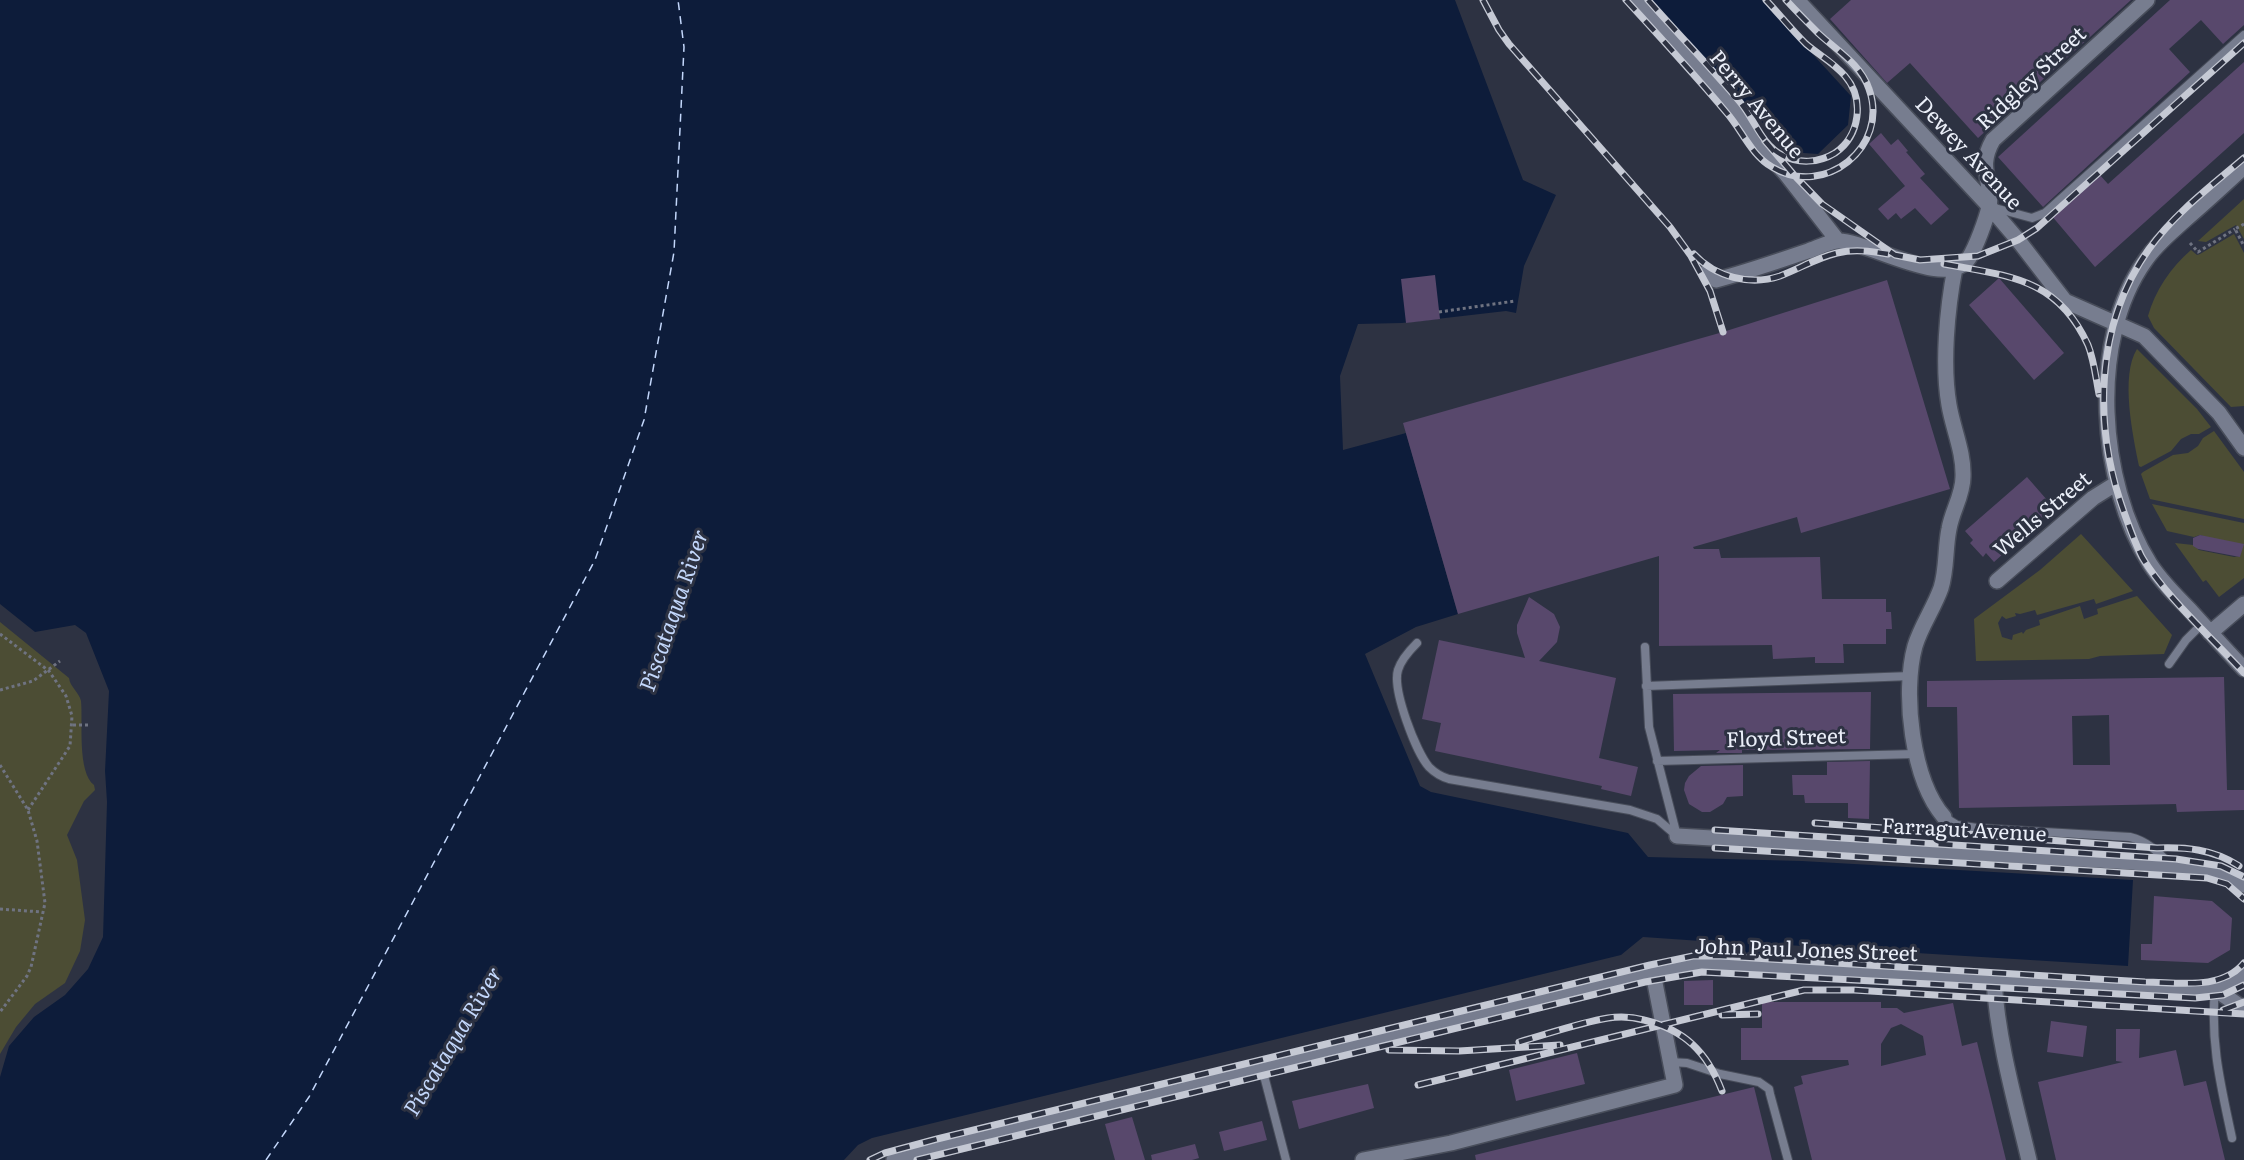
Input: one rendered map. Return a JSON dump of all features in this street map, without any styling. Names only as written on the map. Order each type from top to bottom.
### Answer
[{"type":"street","name":"Perry Avenue","points":[[1637,0],[1735,108],[1765,151],[1786,174],[1838,241]]},
{"type":"street","name":"Dewey Avenue","points":[[1797,0],[1989,206],[2065,301],[2144,336],[2219,413],[2244,448]]},
{"type":"street","name":"Ridgley Street","points":[[1989,206],[1984,164],[1986,152],[1993,140],[2147,0]]},
{"type":"street","points":[[2244,167],[2156,246],[2123,299],[2116,323],[2108,375],[2111,450],[2117,483],[2135,535],[2144,554],[2164,582],[2244,669]]},
{"type":"street","points":[[1707,272],[1716,280],[1838,241],[1915,265],[1955,268],[1970,257],[1989,206]]},
{"type":"street","points":[[1944,818],[1928,791],[1915,754],[1911,676],[1918,635],[1941,587],[1949,529],[1963,485],[1962,461],[1949,406],[1946,377],[1947,338],[1955,268]]},
{"type":"street","name":"Wells Street","points":[[1996,581],[2093,498],[2117,483]]},
{"type":"street","points":[[2206,628],[2244,604]]},
{"type":"street","name":"Farragut Avenue","points":[[1677,836],[2132,862],[2222,873],[2244,885]]},
{"type":"street","name":"John Paul Jones Street","points":[[894,1160],[1262,1068],[1688,966],[1714,964],[2139,989],[2215,989],[2244,976]]},
{"type":"street","points":[[1363,1160],[1451,1143],[1675,1085],[1653,973]]},
{"type":"street","points":[[1994,981],[1996,1014],[2002,1045],[2030,1160]]},
{"type":"street","points":[[2215,989],[2244,1007]]},
{"type":"lane","points":[[1989,206],[2007,213],[2032,218],[2045,213],[2244,35]]},
{"type":"lane","points":[[2169,664],[2186,640],[2206,628]]},
{"type":"lane","points":[[1417,643],[1409,651],[1398,670],[1398,687],[1419,749],[1425,762],[1436,774],[1449,779],[1630,810],[1656,819],[1677,836]]},
{"type":"lane","points":[[1645,647],[1649,727],[1677,836]]},
{"type":"lane","points":[[1646,686],[1911,676]]},
{"type":"lane","name":"Floyd Street","points":[[1657,761],[1915,754]]},
{"type":"lane","points":[[1944,818],[1957,825],[1977,828],[2141,839],[2174,867]]},
{"type":"lane","points":[[2215,989],[2212,1015],[2214,1052],[2232,1138]]},
{"type":"lane","points":[[1670,1062],[1687,1063],[1720,1074],[1759,1082],[1764,1086],[1770,1094],[1788,1160]]},
{"type":"lane","points":[[1262,1068],[1286,1160]]},
{"type":"path","points":[[2190,243],[2198,252],[2244,224]]},
{"type":"path","points":[[2235,229],[2244,246]]},
{"type":"path","points":[[1439,312],[1515,301]]},
{"type":"path","points":[[0,634],[49,671],[59,684],[70,706],[73,725],[69,746],[28,810]]},
{"type":"path","points":[[0,690],[33,681],[60,661]]},
{"type":"path","points":[[73,725],[91,725]]},
{"type":"path","points":[[0,765],[28,810],[37,841],[45,903],[31,967],[27,976],[0,1012]]},
{"type":"path","points":[[0,909],[42,912]]},
{"type":"green space","points":[[2244,199],[2244,239],[2236,225],[2206,242],[2198,241]]},
{"type":"green space","points":[[2234,234],[2244,253],[2244,406],[2231,407],[2154,328],[2148,316],[2159,289],[2170,272],[2191,250],[2197,255],[2200,254]]},
{"type":"green space","points":[[2137,349],[2197,409],[2211,427],[2199,434],[2191,434],[2181,439],[2171,451],[2141,467],[2129,406],[2129,374]]},
{"type":"green space","points":[[2214,431],[2244,472],[2244,519],[2150,499],[2141,474],[2173,455],[2188,453]]},
{"type":"green space","points":[[2152,504],[2244,523],[2244,578],[2219,597],[2206,580],[2203,582],[2175,543],[2193,545],[2199,550],[2234,557],[2240,556],[2242,548],[2200,535],[2194,537],[2167,531]]},
{"type":"green space","points":[[2081,534],[2133,591],[2096,604],[2094,599],[2037,615],[2035,610],[2015,613],[2016,616],[2006,619],[2002,616],[1998,623],[2002,637],[2012,640],[2013,635],[2022,632],[2023,634],[2026,630],[2040,625],[2039,620],[2080,606],[2084,619],[2098,614],[2097,609],[2137,596],[2172,635],[2164,654],[2100,656],[2089,659],[1976,661],[1974,619],[2040,570]]},
{"type":"green space","points":[[0,622],[69,678],[81,701],[83,758],[85,769],[95,790],[84,801],[67,835],[77,860],[85,920],[80,951],[65,983],[35,1004],[16,1027],[0,1054]]},
{"type":"water","name":"Piscataqua River","points":[[0,0],[1455,0],[1523,180],[1556,195],[1524,266],[1516,313],[1506,311],[1402,323],[1358,324],[1340,376],[1343,450],[1406,433],[1458,614],[1416,627],[1365,654],[1420,786],[1431,792],[1628,833],[1648,857],[1802,861],[2133,880],[2128,966],[1770,944],[1769,954],[1718,952],[1718,945],[1701,944],[1701,941],[1643,937],[1621,955],[872,1138],[858,1145],[844,1160],[0,1160],[0,1077],[9,1046],[34,1017],[65,995],[88,969],[103,937],[107,802],[105,771],[109,691],[86,633],[75,625],[35,632],[0,604]]},
{"type":"water","points":[[1652,0],[1763,0],[1851,96],[1848,125],[1818,154],[1789,152]]},
{"type":"building","points":[[1851,0],[2131,0],[1978,138],[1910,63],[1887,83],[1830,19]]},
{"type":"building","points":[[2170,0],[2244,0],[2244,25],[2223,44],[2201,20],[2169,49],[2190,72],[2043,207],[1998,157]]},
{"type":"building","points":[[2244,62],[2244,133],[2095,267],[2051,215],[2098,173],[2108,184]]},
{"type":"building","points":[[1881,133],[1891,145],[1898,139],[1925,174],[1920,178],[1949,209],[1931,225],[1915,208],[1901,219],[1896,213],[1888,220],[1878,209],[1905,186],[1869,144]]},
{"type":"building","points":[[1435,275],[1440,319],[1406,323],[1401,279]]},
{"type":"building","points":[[1999,278],[2064,353],[2034,380],[1969,305]]},
{"type":"building","points":[[1887,280],[1950,489],[1801,533],[1797,517],[1693,547],[1694,549],[1719,549],[1721,558],[1820,557],[1822,599],[1886,599],[1886,612],[1891,612],[1892,629],[1886,629],[1886,644],[1843,644],[1844,663],[1815,663],[1815,657],[1773,659],[1772,645],[1659,646],[1659,556],[1458,614],[1403,423],[1723,332]]},
{"type":"building","points":[[2027,477],[2054,508],[1994,562],[1986,553],[1983,557],[1970,543],[1973,540],[1965,531]]},
{"type":"building","points":[[2200,535],[2244,544],[2240,557],[2198,549],[2193,546],[2193,538]]},
{"type":"building","points":[[1529,597],[1554,614],[1560,627],[1557,642],[1539,661],[1616,678],[1599,758],[1638,767],[1631,796],[1601,789],[1602,786],[1435,751],[1441,723],[1422,719],[1439,640],[1525,658],[1517,633],[1517,625]]},
{"type":"building","points":[[2224,677],[2227,790],[2244,790],[2244,810],[2177,812],[2176,804],[1959,808],[1957,707],[1927,707],[1927,681]],"holes":[[[2109,715],[2110,765],[2073,765],[2072,716]]]},
{"type":"building","points":[[1871,692],[1870,749],[1742,750],[1742,753],[1716,753],[1720,750],[1674,751],[1673,694]]},
{"type":"building","points":[[1870,761],[1869,819],[1848,818],[1848,803],[1805,803],[1804,795],[1793,795],[1792,775],[1827,775],[1827,762]]},
{"type":"building","points":[[1743,765],[1743,796],[1727,797],[1723,804],[1710,812],[1702,812],[1689,804],[1684,790],[1685,783],[1689,776],[1701,766]]},
{"type":"building","points":[[2154,896],[2212,901],[2232,918],[2230,950],[2208,963],[2141,960],[2141,944],[2152,944]]},
{"type":"building","points":[[1713,980],[1713,1005],[1684,1005],[1684,981]]},
{"type":"building","points":[[1762,1002],[1881,1002],[1881,1008],[1897,1008],[1904,1013],[1953,1003],[1962,1046],[1977,1042],[2006,1160],[1812,1160],[1794,1087],[1803,1084],[1801,1076],[1849,1065],[1848,1060],[1741,1060],[1741,1028],[1762,1028]],"holes":[[[1901,1024],[1923,1036],[1926,1055],[1881,1066],[1881,1044],[1891,1028]]]},
{"type":"building","points":[[2051,1021],[2087,1026],[2083,1057],[2047,1052]]},
{"type":"building","points":[[2116,1029],[2140,1029],[2139,1058],[2176,1050],[2184,1086],[2206,1081],[2225,1160],[2056,1160],[2038,1082],[2123,1062],[2116,1061]]},
{"type":"building","points":[[1577,1053],[1585,1084],[1516,1101],[1509,1070]]},
{"type":"building","points":[[1368,1084],[1374,1108],[1299,1129],[1292,1101]]},
{"type":"building","points":[[1754,1087],[1772,1160],[1476,1160],[1475,1155]]},
{"type":"building","points":[[1132,1117],[1145,1160],[1115,1160],[1105,1124]]},
{"type":"building","points":[[1262,1121],[1267,1140],[1224,1151],[1219,1132]]},
{"type":"building","points":[[1195,1144],[1199,1158],[1152,1160],[1151,1155]]},
{"type":"ferry route","points":[[266,1160],[309,1097],[595,560],[644,420],[674,252],[684,47],[678,0]]},
{"type":"railway","points":[[1483,0],[1509,44],[1670,227],[1691,256],[1710,291],[1723,332]]},
{"type":"railway","points":[[1626,0],[1732,119],[1758,156],[1772,167],[1792,175],[1812,176],[1831,172],[1848,162],[1861,148],[1870,130],[1873,110],[1869,89],[1860,72],[1786,0]]},
{"type":"railway","points":[[1648,0],[1740,102],[1775,151],[1788,158],[1802,161],[1829,156],[1843,146],[1854,127],[1857,106],[1851,85],[1836,67],[1806,44],[1766,0]]},
{"type":"railway","points":[[1765,141],[1822,204],[1895,255],[1920,260],[1978,256],[2018,240],[2037,228],[2244,43]]},
{"type":"railway","points":[[2244,158],[2194,201],[2149,249],[2131,279],[2118,311],[2109,344],[2104,379],[2104,413],[2115,482],[2142,557],[2176,602],[2244,673]]},
{"type":"railway","points":[[1694,254],[1712,269],[1723,274],[1757,280],[1780,276],[1837,253],[1862,251],[1888,254]]},
{"type":"railway","points":[[1944,264],[2009,277],[2045,293],[2061,305],[2075,322],[2088,345],[2099,394]]},
{"type":"railway","points":[[1815,823],[2189,849],[2219,856],[2239,866]]},
{"type":"railway","points":[[1715,830],[2176,859],[2221,866],[2244,877]]},
{"type":"railway","points":[[1715,848],[2207,878],[2227,884],[2244,899]]},
{"type":"railway","points":[[870,1160],[885,1153],[937,1139],[1693,956],[2185,983],[2223,978],[2244,963]]},
{"type":"railway","points":[[917,1160],[1645,982],[1702,972],[2195,998],[2223,995],[2244,985]]},
{"type":"railway","points":[[1418,1085],[1804,990],[1854,990],[2244,1014]]},
{"type":"railway","points":[[2223,1010],[2244,1002]]},
{"type":"railway","points":[[1722,1015],[1758,1014]]},
{"type":"railway","points":[[1519,1042],[1597,1020],[1617,1017],[1640,1019],[1659,1024],[1693,1045],[1709,1065],[1722,1091]]},
{"type":"railway","points":[[1389,1050],[1459,1051],[1560,1045]]}]
